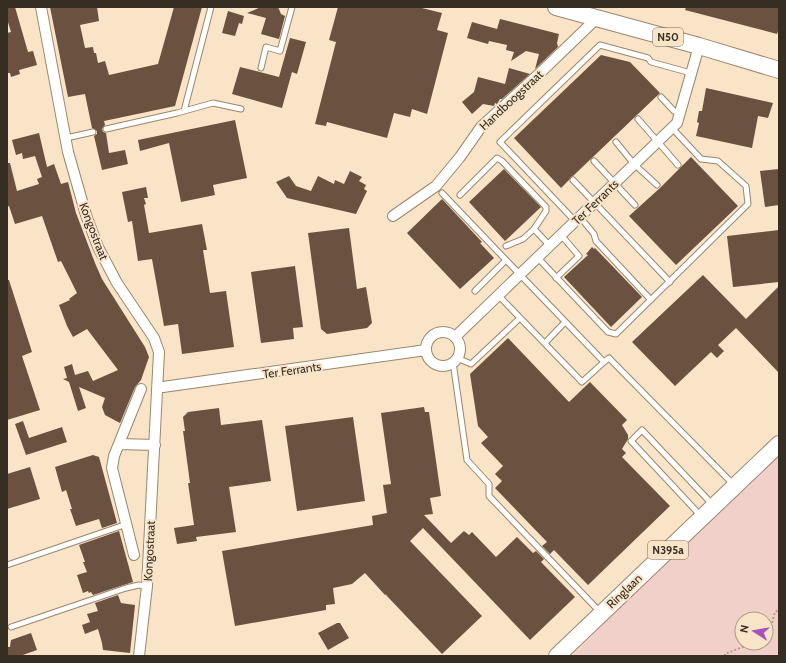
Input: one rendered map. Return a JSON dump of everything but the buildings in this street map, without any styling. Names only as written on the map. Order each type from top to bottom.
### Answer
[{"type":"main road","name":"N50","points":[[556,7],[699,46],[779,70]]},
{"type":"main road","name":"Ringlaan","points":[[557,656],[779,444]]},
{"type":"street","name":"Kongostraat","points":[[41,7],[68,152],[86,215],[98,247],[118,283],[154,338],[158,352],[158,387],[147,586],[139,656]]},
{"type":"street","name":"Handboogstraat","points":[[393,216],[436,186],[460,157],[481,127],[597,18]]},
{"type":"street","name":"Ter Ferrants","points":[[455,337],[677,123],[699,46]]},
{"type":"street","points":[[448,332],[455,337],[460,344],[460,350],[455,360],[442,366],[436,364],[428,356],[426,350],[427,342],[435,334],[448,332]]},
{"type":"street","name":"Ter Ferrants","points":[[158,387],[225,379],[426,350]]},
{"type":"street","name":"Kongostraat","points":[[134,555],[112,468],[114,456],[141,389]]},
{"type":"street","points":[[119,444],[155,445]]},
{"type":"lane","points":[[184,111],[212,7]]},
{"type":"lane","points":[[261,68],[266,47],[280,51],[292,7]]},
{"type":"lane","points":[[651,300],[596,241],[594,234],[500,142],[600,45],[648,58],[652,62],[691,74]]},
{"type":"lane","points":[[661,97],[674,111],[680,112]]},
{"type":"lane","points":[[106,129],[213,103],[241,109]]},
{"type":"lane","points":[[638,119],[678,165]]},
{"type":"lane","points":[[537,258],[608,332],[616,334],[670,282],[748,204],[746,186],[718,161],[701,159],[672,128]]},
{"type":"lane","points":[[66,138],[93,132]]},
{"type":"lane","points":[[616,142],[634,164],[657,185]]},
{"type":"lane","points":[[460,195],[497,158],[502,161],[546,207],[546,211],[534,229],[523,238],[506,246]]},
{"type":"lane","points":[[594,161],[635,205]]},
{"type":"lane","points":[[573,180],[670,282]]},
{"type":"lane","points":[[442,193],[604,362]]},
{"type":"lane","points":[[534,229],[550,246]]},
{"type":"lane","points":[[556,278],[579,256],[561,235]]},
{"type":"lane","points":[[475,291],[506,260]]},
{"type":"lane","points":[[498,295],[582,382],[609,358],[735,486]]},
{"type":"lane","points":[[520,318],[471,364],[455,360],[467,460],[489,484],[489,496],[602,613]]},
{"type":"lane","points":[[545,343],[566,322]]},
{"type":"lane","points":[[702,517],[631,441],[642,430],[714,506]]},
{"type":"lane","points":[[7,565],[127,524]]},
{"type":"lane","points":[[12,626],[126,588],[147,586]]},
{"type":"path","points":[[725,656],[725,654],[734,651]]},
{"type":"shaded area","points":[[779,456],[779,656],[572,656],[636,591]]}]
